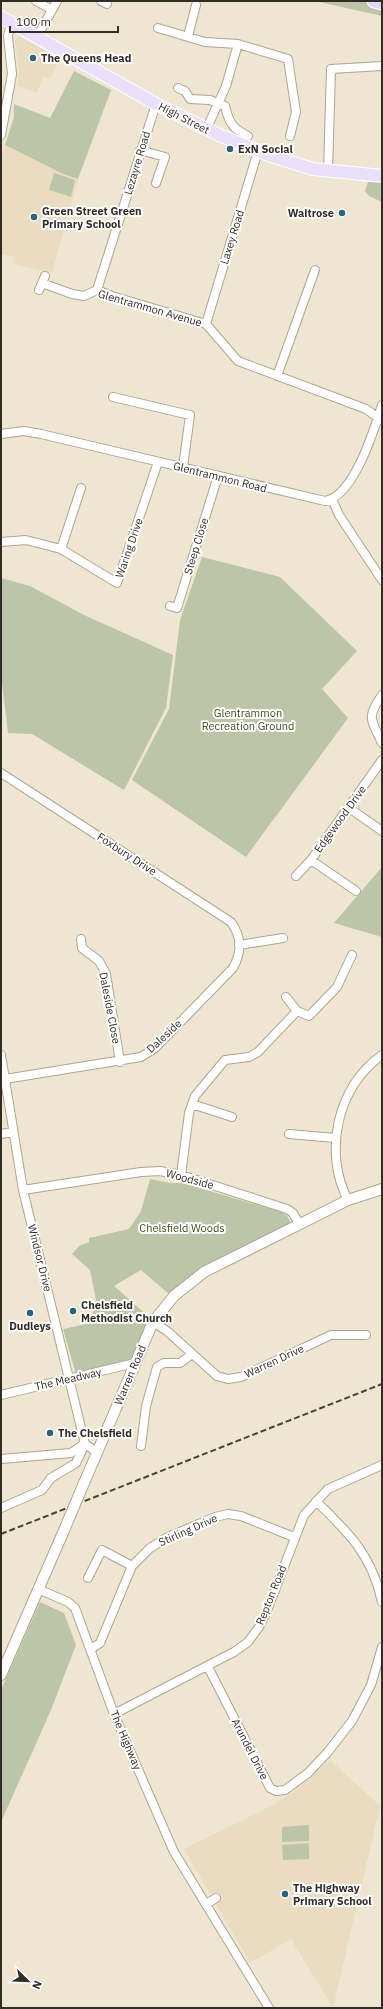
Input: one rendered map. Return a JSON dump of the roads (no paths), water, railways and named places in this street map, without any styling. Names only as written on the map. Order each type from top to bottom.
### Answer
[{"type":"highway","points":[[374,1],[382,3]]},
{"type":"main road","name":"High Street","points":[[6,20],[156,104],[206,130],[258,151],[301,166],[328,172],[382,176]]},
{"type":"street","points":[[36,1],[52,10]]},
{"type":"street","points":[[37,37],[57,1]]},
{"type":"street","points":[[188,36],[196,5]]},
{"type":"street","points":[[1,135],[12,74],[6,20]]},
{"type":"street","points":[[158,28],[205,42],[238,44],[288,59],[296,112],[290,136]]},
{"type":"street","points":[[206,130],[226,86],[238,44]]},
{"type":"street","points":[[328,172],[331,69],[382,66]]},
{"type":"street","points":[[178,88],[185,91],[190,99],[210,100],[225,106],[230,121],[237,130],[248,136]]},
{"type":"street","name":"Lezayre Road","points":[[97,290],[140,150],[156,104]]},
{"type":"street","points":[[140,150],[165,157],[156,183]]},
{"type":"street","name":"Laxey Road","points":[[206,324],[258,151]]},
{"type":"street","points":[[278,376],[311,273]]},
{"type":"street","name":"Glentrammon Avenue","points":[[42,283],[72,294],[84,296],[97,290],[112,296],[206,324],[238,361],[366,410],[380,420]]},
{"type":"street","points":[[113,397],[190,415],[183,467]]},
{"type":"street","points":[[382,405],[380,420],[354,474],[343,489],[332,499],[339,515],[382,580]]},
{"type":"street","name":"Glentrammon Road","points":[[1,434],[34,432],[319,501],[332,499]]},
{"type":"street","name":"Waring Drive","points":[[1,542],[26,540],[61,549],[117,582],[158,462]]},
{"type":"street","name":"Steep Close","points":[[170,606],[177,608],[218,476]]},
{"type":"street","points":[[61,549],[81,488]]},
{"type":"street","points":[[382,695],[372,710],[371,718],[382,743]]},
{"type":"street","name":"Edgewood Drive","points":[[296,876],[311,860],[382,760]]},
{"type":"street","name":"Foxbury Drive","points":[[1,773],[231,922],[238,932],[240,945]]},
{"type":"street","points":[[349,808],[382,831]]},
{"type":"street","points":[[311,860],[356,891]]},
{"type":"street","points":[[240,945],[282,938]]},
{"type":"street","name":"Daleside Close","points":[[81,939],[82,948],[99,961],[106,974],[120,1062]]},
{"type":"street","name":"Daleside","points":[[5,1079],[141,1058],[155,1048],[233,968],[239,956],[240,945]]},
{"type":"street","points":[[286,997],[297,1011],[309,1016],[337,986],[348,957]]},
{"type":"street","points":[[182,1175],[189,1113],[195,1096],[225,1060],[249,1057],[258,1052],[297,1011]]},
{"type":"street","name":"Windsor Drive","points":[[1,1055],[23,1190],[85,1444]]},
{"type":"street","points":[[348,1200],[341,1188],[335,1163],[335,1138],[339,1118],[347,1097],[358,1078],[382,1055]]},
{"type":"street","points":[[192,1104],[232,1116]]},
{"type":"street","points":[[1,1134],[13,1132]]},
{"type":"street","points":[[289,1134],[335,1138]]},
{"type":"street","name":"Woodside","points":[[23,1190],[141,1172],[160,1172],[182,1175],[288,1209],[293,1213],[299,1224]]},
{"type":"street","name":"Warren Road","points":[[1,1675],[65,1528],[134,1363],[153,1322],[174,1296],[204,1272],[348,1200],[382,1189]]},
{"type":"street","name":"Warren Drive","points":[[153,1322],[167,1331],[216,1376],[228,1379],[241,1377],[331,1335],[366,1335]]},
{"type":"street","points":[[141,1446],[146,1406],[157,1367],[164,1363],[180,1363],[192,1354]]},
{"type":"street","name":"The Meadway","points":[[1,1395],[134,1363]]},
{"type":"street","points":[[85,1444],[97,1452]]},
{"type":"street","points":[[1,1459],[71,1453],[85,1444]]},
{"type":"street","points":[[1,1508],[42,1490],[52,1478],[76,1463],[85,1444]]},
{"type":"street","name":"Repton Road","points":[[114,1714],[208,1667],[248,1642],[259,1627],[266,1613],[294,1537],[304,1515],[328,1489],[382,1465]]},
{"type":"street","points":[[316,1501],[342,1526],[360,1548],[380,1578],[382,1602]]},
{"type":"street","name":"Stirling Drive","points":[[91,1649],[100,1643],[132,1566],[150,1548],[168,1537],[214,1517],[228,1514],[241,1516],[294,1537]]},
{"type":"street","points":[[88,1578],[102,1550],[132,1566]]},
{"type":"street","name":"The Highway","points":[[38,1589],[68,1602],[75,1608],[114,1714],[174,1852],[269,2008]]},
{"type":"street","name":"Arundel Drive","points":[[208,1667],[270,1788],[276,1791],[284,1790],[308,1773],[327,1753],[352,1721],[371,1684],[382,1647]]},
{"type":"street","points":[[206,1904],[216,1898]]},
{"type":"railway","points":[[1,1534],[382,1384]]},
{"type":"place","name":"The Queens Head","points":[[33,58]]},
{"type":"place","name":"ExN Social","points":[[230,149]]},
{"type":"place","name":"Waitrose","points":[[342,213]]},
{"type":"place","name":"Green Street Green Primary School","points":[[34,217]]},
{"type":"place","name":"Chelsfield Methodist Church","points":[[73,1311]]},
{"type":"place","name":"Dudleys","points":[[30,1313]]},
{"type":"place","name":"The Chelsfield","points":[[50,1433]]},
{"type":"place","name":"The Highway Primary School","points":[[285,1894]]},
{"type":"park label","name":"Glentrammon Recreation Ground","points":[[248,719]]},
{"type":"park label","name":"Chelsfield Woods","points":[[182,1228]]}]
